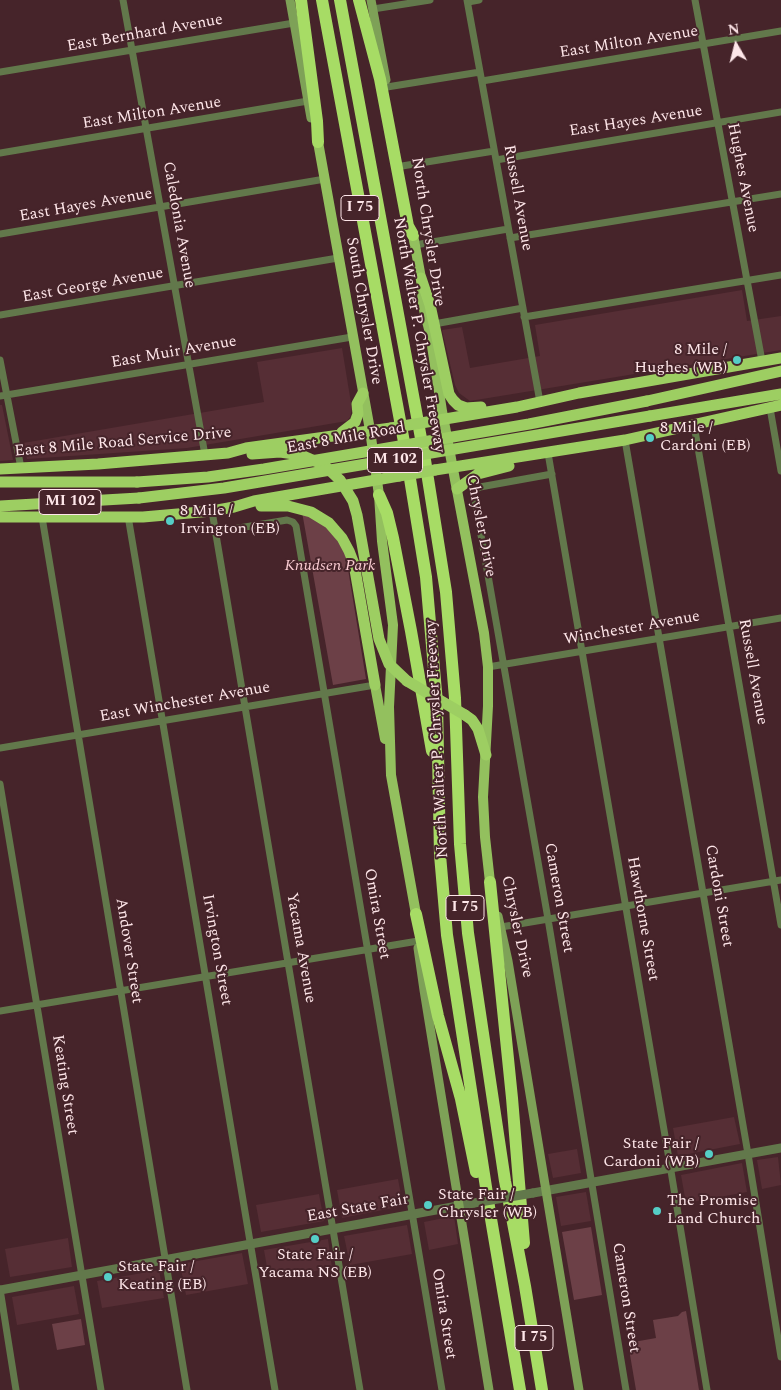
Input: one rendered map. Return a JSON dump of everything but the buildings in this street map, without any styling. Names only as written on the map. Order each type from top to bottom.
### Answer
[{"type":"highway","points":[[302,0],[318,142]]},
{"type":"highway","name":"I 75","points":[[322,0],[404,442],[425,567],[437,703],[440,854],[448,935],[490,1213],[520,1390]]},
{"type":"highway","name":"North Walter P. Chrysler Freeway","points":[[340,0],[435,519],[449,624],[456,698],[460,844],[468,932],[505,1180],[526,1286],[542,1390]]},
{"type":"highway","points":[[359,0],[380,79],[408,226],[414,240]]},
{"type":"highway","points":[[422,278],[448,391],[453,400],[466,408],[517,407]]},
{"type":"highway","name":"East 8 Mile Road Service Drive","points":[[0,469],[98,464],[228,453],[246,448],[391,428],[517,407],[781,358]]},
{"type":"highway","name":"East 8 Mile Road","points":[[0,482],[137,482],[208,477],[529,424],[647,401],[781,371]]},
{"type":"highway","points":[[339,434],[355,424],[358,414],[357,404],[363,393]]},
{"type":"highway","name":"East 8 Mile Road","points":[[139,498],[224,488],[781,394]]},
{"type":"highway","points":[[231,508],[254,501],[399,476],[626,440],[775,406]]},
{"type":"highway","points":[[228,453],[280,452],[301,455],[324,465],[336,474],[353,501],[357,515],[379,639],[386,658],[407,682],[472,720],[478,729],[486,755]]},
{"type":"highway","points":[[457,489],[478,474],[537,460],[548,453]]},
{"type":"highway","points":[[380,495],[387,513],[395,548],[438,780]]},
{"type":"highway","name":"MI 102","points":[[0,506],[139,498]]},
{"type":"highway","points":[[0,517],[143,516],[276,505],[302,508],[323,519],[338,532],[349,551],[354,564],[375,686]]},
{"type":"highway","points":[[490,882],[523,1226],[526,1286]]},
{"type":"highway","points":[[416,914],[438,1016],[461,1100],[481,1195],[490,1213]]},
{"type":"main road","name":"South Chrysler Drive","points":[[290,0],[311,120],[318,142],[325,179],[370,430],[377,480]]},
{"type":"main road","name":"North Chrysler Drive","points":[[372,5],[422,278]]},
{"type":"main road","points":[[432,328],[438,420],[453,468]]},
{"type":"main road","name":"Chrysler Drive","points":[[453,468],[484,633],[488,667],[484,797],[485,837],[490,882],[508,961],[579,1390]]},
{"type":"main road","points":[[377,480],[380,495],[382,541],[393,625],[389,707],[391,775]]},
{"type":"main road","points":[[375,686],[416,914],[424,990],[489,1390]]},
{"type":"street","name":"Caledonia Avenue","points":[[123,0],[205,455]]},
{"type":"street","points":[[372,5],[430,0]]},
{"type":"street","points":[[467,1],[478,0]]},
{"type":"street","name":"Hughes Avenue","points":[[695,0],[762,361]]},
{"type":"street","name":"Russell Avenue","points":[[467,1],[540,402]]},
{"type":"street","name":"East Bernhard Avenue","points":[[0,72],[294,23]]},
{"type":"street","name":"East Milton Avenue","points":[[482,81],[781,31]]},
{"type":"street","points":[[387,88],[480,72]]},
{"type":"street","name":"East Milton Avenue","points":[[0,153],[308,101]]},
{"type":"street","name":"East Hayes Avenue","points":[[496,160],[781,112]]},
{"type":"street","points":[[402,166],[494,151]]},
{"type":"street","name":"East Hayes Avenue","points":[[0,234],[325,179]]},
{"type":"street","points":[[510,238],[781,194]]},
{"type":"street","points":[[414,240],[508,229]]},
{"type":"street","name":"East George Avenue","points":[[0,315],[338,258]]},
{"type":"street","points":[[524,317],[781,275]]},
{"type":"street","points":[[432,328],[523,308]]},
{"type":"street","name":"East Muir Avenue","points":[[3,396],[352,337]]},
{"type":"street","points":[[0,360],[3,396],[20,468]]},
{"type":"street","points":[[775,406],[781,471]]},
{"type":"street","name":"Russell Avenue","points":[[694,424],[777,880],[781,925]]},
{"type":"street","name":"Cardoni Street","points":[[626,440],[781,1356]]},
{"type":"street","name":"Hawthorne Street","points":[[548,453],[671,1168],[707,1390]]},
{"type":"street","name":"Cameron Street","points":[[552,474],[482,486],[474,492],[548,919],[626,1390]]},
{"type":"street","name":"Yacama Avenue","points":[[212,511],[360,1390]]},
{"type":"street","name":"Irvington Street","points":[[128,516],[275,1390]]},
{"type":"street","name":"Andover Street","points":[[42,517],[187,1390]]},
{"type":"street","name":"Omira Street","points":[[215,532],[287,520],[294,524],[442,1390]]},
{"type":"street","name":"Winchester Avenue","points":[[488,667],[781,618]]},
{"type":"street","name":"East Winchester Avenue","points":[[0,748],[375,686]]},
{"type":"street","name":"Keating Street","points":[[0,784],[101,1390]]},
{"type":"street","points":[[501,927],[777,880]]},
{"type":"street","points":[[0,1010],[418,941]]},
{"type":"street","name":"East State Fair","points":[[0,1289],[781,1148]]},
{"type":"street","points":[[0,1289],[16,1390]]},
{"type":"shaded area","points":[[742,290],[747,321],[781,316],[781,350],[470,401],[459,393],[455,385],[442,330],[462,327],[470,368],[540,356],[535,325]]},
{"type":"shaded area","points":[[342,348],[352,409],[347,421],[187,448],[27,459],[23,443],[264,402],[257,362]]},
{"type":"shaded area","points":[[0,405],[2,405],[13,460],[0,461]]},
{"type":"shaded area","points":[[734,1117],[740,1144],[678,1156],[673,1128]]},
{"type":"shaded area","points":[[577,1149],[581,1173],[553,1178],[548,1154]]},
{"type":"shaded area","points":[[778,1157],[781,1185],[762,1189],[757,1160]]},
{"type":"shaded area","points":[[742,1163],[747,1192],[686,1203],[681,1175]]},
{"type":"shaded area","points":[[398,1179],[403,1206],[342,1218],[337,1190]]},
{"type":"shaded area","points":[[586,1192],[591,1221],[561,1226],[556,1197]]},
{"type":"shaded area","points":[[319,1194],[324,1221],[261,1232],[256,1205]]},
{"type":"shaded area","points":[[454,1216],[458,1244],[429,1250],[424,1222]]},
{"type":"shaded area","points":[[407,1225],[412,1254],[350,1265],[344,1236]]},
{"type":"shaded area","points":[[68,1238],[72,1267],[10,1277],[5,1249]]},
{"type":"shaded area","points":[[328,1239],[332,1268],[269,1279],[264,1250]]},
{"type":"shaded area","points":[[242,1253],[248,1284],[186,1295],[180,1264]]},
{"type":"shaded area","points":[[159,1270],[164,1298],[102,1308],[97,1281]]},
{"type":"shaded area","points":[[74,1286],[79,1314],[17,1325],[12,1297]]},
{"type":"green space","name":"Knudsen Park","points":[[302,512],[323,524],[335,537],[344,552],[366,679],[333,685]]},
{"type":"green space","points":[[591,1227],[602,1295],[574,1300],[562,1232]]},
{"type":"green space","points":[[686,1311],[699,1390],[636,1390],[628,1343],[656,1338],[653,1320],[678,1316]]},
{"type":"green space","points":[[81,1319],[85,1345],[57,1350],[52,1324]]},
{"type":"place","name":"8 Mile / Hughes (WB)","points":[[737,360]]},
{"type":"place","name":"8 Mile / Cardoni (EB)","points":[[650,438]]},
{"type":"place","name":"8 Mile / Irvington (EB)","points":[[170,521]]},
{"type":"place","name":"State Fair / Cardoni (WB)","points":[[709,1154]]},
{"type":"place","name":"State Fair / Chrysler (WB)","points":[[428,1205]]},
{"type":"place","name":"The Promise Land Church","points":[[657,1211]]},
{"type":"place","name":"State Fair / Yacama NS (EB)","points":[[315,1239]]},
{"type":"place","name":"State Fair / Keating (EB)","points":[[108,1277]]}]
